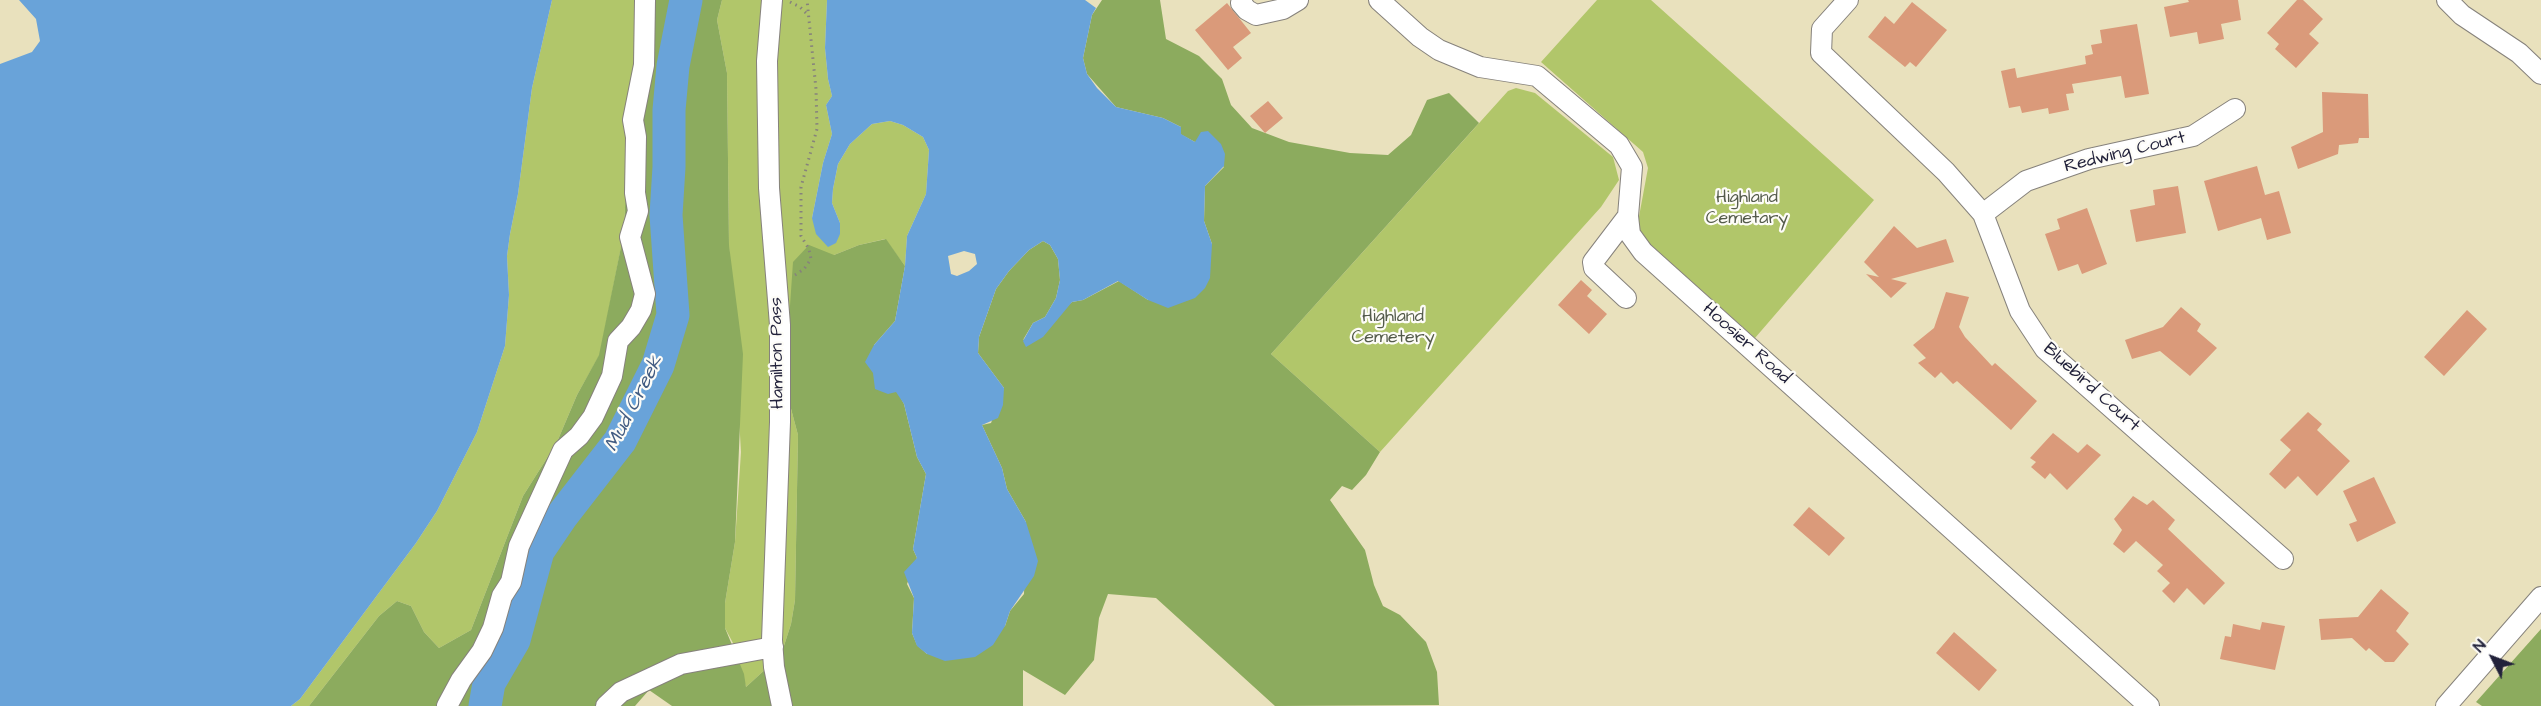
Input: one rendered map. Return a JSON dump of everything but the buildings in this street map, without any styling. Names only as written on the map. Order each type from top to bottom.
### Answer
[{"type":"street","points":[[447,706],[460,680],[482,651],[493,628],[502,596],[511,582],[519,546],[563,450],[579,436],[593,417],[612,376],[618,341],[631,327],[641,310],[645,294],[630,237],[638,210],[634,193],[636,137],[633,120],[644,65],[645,0]]},
{"type":"street","name":"Hamilton Pass","points":[[772,0],[767,61],[769,188],[780,326],[780,422],[773,647],[774,667],[782,706]]},
{"type":"street","points":[[1242,0],[1241,3],[1247,10],[1256,15],[1283,9],[1298,0]]},
{"type":"street","name":"Hoosier Road","points":[[1379,0],[1420,37],[1447,54],[1480,67],[1537,76],[1619,145],[1632,167],[1628,216],[1630,234],[1643,252],[2149,706]]},
{"type":"street","name":"Bluebird Court","points":[[1848,0],[1822,29],[1821,53],[1946,172],[1983,214],[2020,311],[2045,350],[2283,559]]},
{"type":"street","points":[[2447,0],[2462,15],[2519,53],[2541,74]]},
{"type":"street","name":"Redwing Court","points":[[1983,214],[2026,181],[2089,159],[2193,136],[2235,109]]},
{"type":"street","points":[[1626,298],[1594,268],[1593,262],[1628,216]]},
{"type":"street","points":[[2446,706],[2541,597]]},
{"type":"street","points":[[606,706],[621,692],[681,664],[773,647]]},
{"type":"path","points":[[776,280],[790,278],[804,269],[811,260],[809,249],[801,236],[801,187],[817,129],[816,89],[807,0]]},
{"type":"green space","points":[[552,0],[639,0],[628,132],[624,232],[600,354],[577,395],[557,442],[523,496],[471,630],[439,648],[424,632],[411,606],[397,601],[379,616],[309,706],[291,706],[300,699],[416,543],[437,511],[477,432],[505,346],[509,295],[507,256],[532,88]]},
{"type":"green space","points":[[639,0],[722,0],[717,20],[727,73],[729,245],[743,354],[735,542],[725,603],[725,628],[744,674],[746,687],[781,655],[791,624],[795,600],[798,435],[790,405],[786,364],[793,262],[809,245],[834,255],[859,245],[886,239],[905,266],[895,321],[874,345],[904,404],[917,457],[926,474],[913,549],[917,558],[907,584],[914,598],[912,633],[917,645],[927,654],[1005,626],[1010,611],[1024,594],[1026,522],[1007,489],[1002,468],[982,425],[991,423],[1004,388],[978,353],[979,337],[996,289],[1029,250],[1043,241],[1050,245],[1058,259],[1060,280],[1056,298],[1045,317],[1033,323],[1023,340],[1072,302],[1083,300],[1119,281],[1148,300],[1212,244],[1204,221],[1205,186],[1224,167],[1195,142],[1180,134],[1181,127],[1163,118],[1116,107],[1087,74],[1083,58],[1092,15],[1102,0],[1160,0],[1166,39],[1199,56],[1222,79],[1231,105],[1252,128],[1289,142],[1350,153],[1388,155],[1411,135],[1427,100],[1449,93],[1479,123],[1271,354],[1380,452],[1366,475],[1352,490],[1342,486],[1330,500],[1365,550],[1374,585],[1383,606],[1400,615],[1426,642],[1437,672],[1439,705],[1275,706],[1156,598],[1108,594],[1099,618],[1094,660],[1065,695],[1023,670],[1023,706],[672,706],[649,690],[635,706],[309,706],[379,616],[397,601],[411,606],[424,632],[439,648],[471,630],[523,496],[557,442],[577,395],[599,355],[624,232],[628,132]]},
{"type":"green space","points":[[722,0],[827,0],[825,48],[832,96],[826,105],[832,134],[823,163],[812,218],[840,223],[832,203],[838,164],[850,144],[872,124],[890,121],[903,125],[923,137],[929,150],[926,194],[907,236],[905,266],[885,239],[859,245],[834,255],[790,405],[798,435],[795,600],[791,624],[781,655],[746,687],[733,643],[725,628],[725,603],[735,542],[741,452],[729,246],[727,73],[717,20]]},
{"type":"green space","name":"Highland Cemetary","points":[[1597,0],[1651,0],[1874,200],[1755,338],[1642,237],[1638,222],[1648,168],[1643,152],[1541,62]]},
{"type":"green space","name":"Highland Cemetery","points":[[1516,88],[1535,93],[1613,157],[1619,180],[1601,207],[1380,452],[1271,354],[1508,91]]},
{"type":"green space","points":[[2541,629],[2541,706],[2482,706],[2476,702]]},
{"type":"water","points":[[19,0],[552,0],[532,88],[507,256],[509,295],[505,346],[477,432],[437,511],[416,543],[300,699],[291,706],[0,706],[0,64],[32,52],[40,41],[36,19]]},
{"type":"water","points":[[827,0],[1085,0],[1096,8],[1092,15],[1083,58],[1087,74],[1097,88],[1116,107],[1163,118],[1181,127],[1181,134],[1195,142],[1201,132],[1208,131],[1221,144],[1225,154],[1224,166],[1205,186],[1204,221],[1212,244],[1210,278],[1205,288],[1195,298],[1168,308],[1148,300],[1118,281],[1083,300],[1072,302],[1043,337],[1026,347],[1023,341],[1033,323],[1045,317],[1056,298],[1060,280],[1058,259],[1050,245],[1043,241],[1029,250],[996,289],[979,337],[978,353],[1004,388],[1003,405],[998,418],[982,425],[1002,468],[1007,489],[1026,522],[1038,561],[1034,576],[1010,611],[1005,626],[993,645],[975,657],[945,661],[927,654],[917,646],[912,633],[914,598],[904,572],[917,558],[913,549],[926,474],[917,457],[904,404],[896,392],[888,394],[875,389],[873,373],[865,362],[874,345],[895,321],[905,266],[907,236],[926,194],[929,150],[923,137],[903,125],[890,121],[872,124],[850,144],[838,164],[833,189],[832,203],[840,223],[840,234],[836,243],[828,247],[816,234],[812,218],[823,163],[832,134],[826,105],[832,96],[825,48]],"holes":[[[964,251],[975,254],[977,264],[969,271],[957,276],[951,274],[948,256]]]},
{"type":"waterway","name":"Mud Creek","points":[[485,706],[489,683],[514,640],[538,551],[561,517],[620,441],[658,365],[673,315],[666,215],[669,110],[673,66],[686,0]]}]
